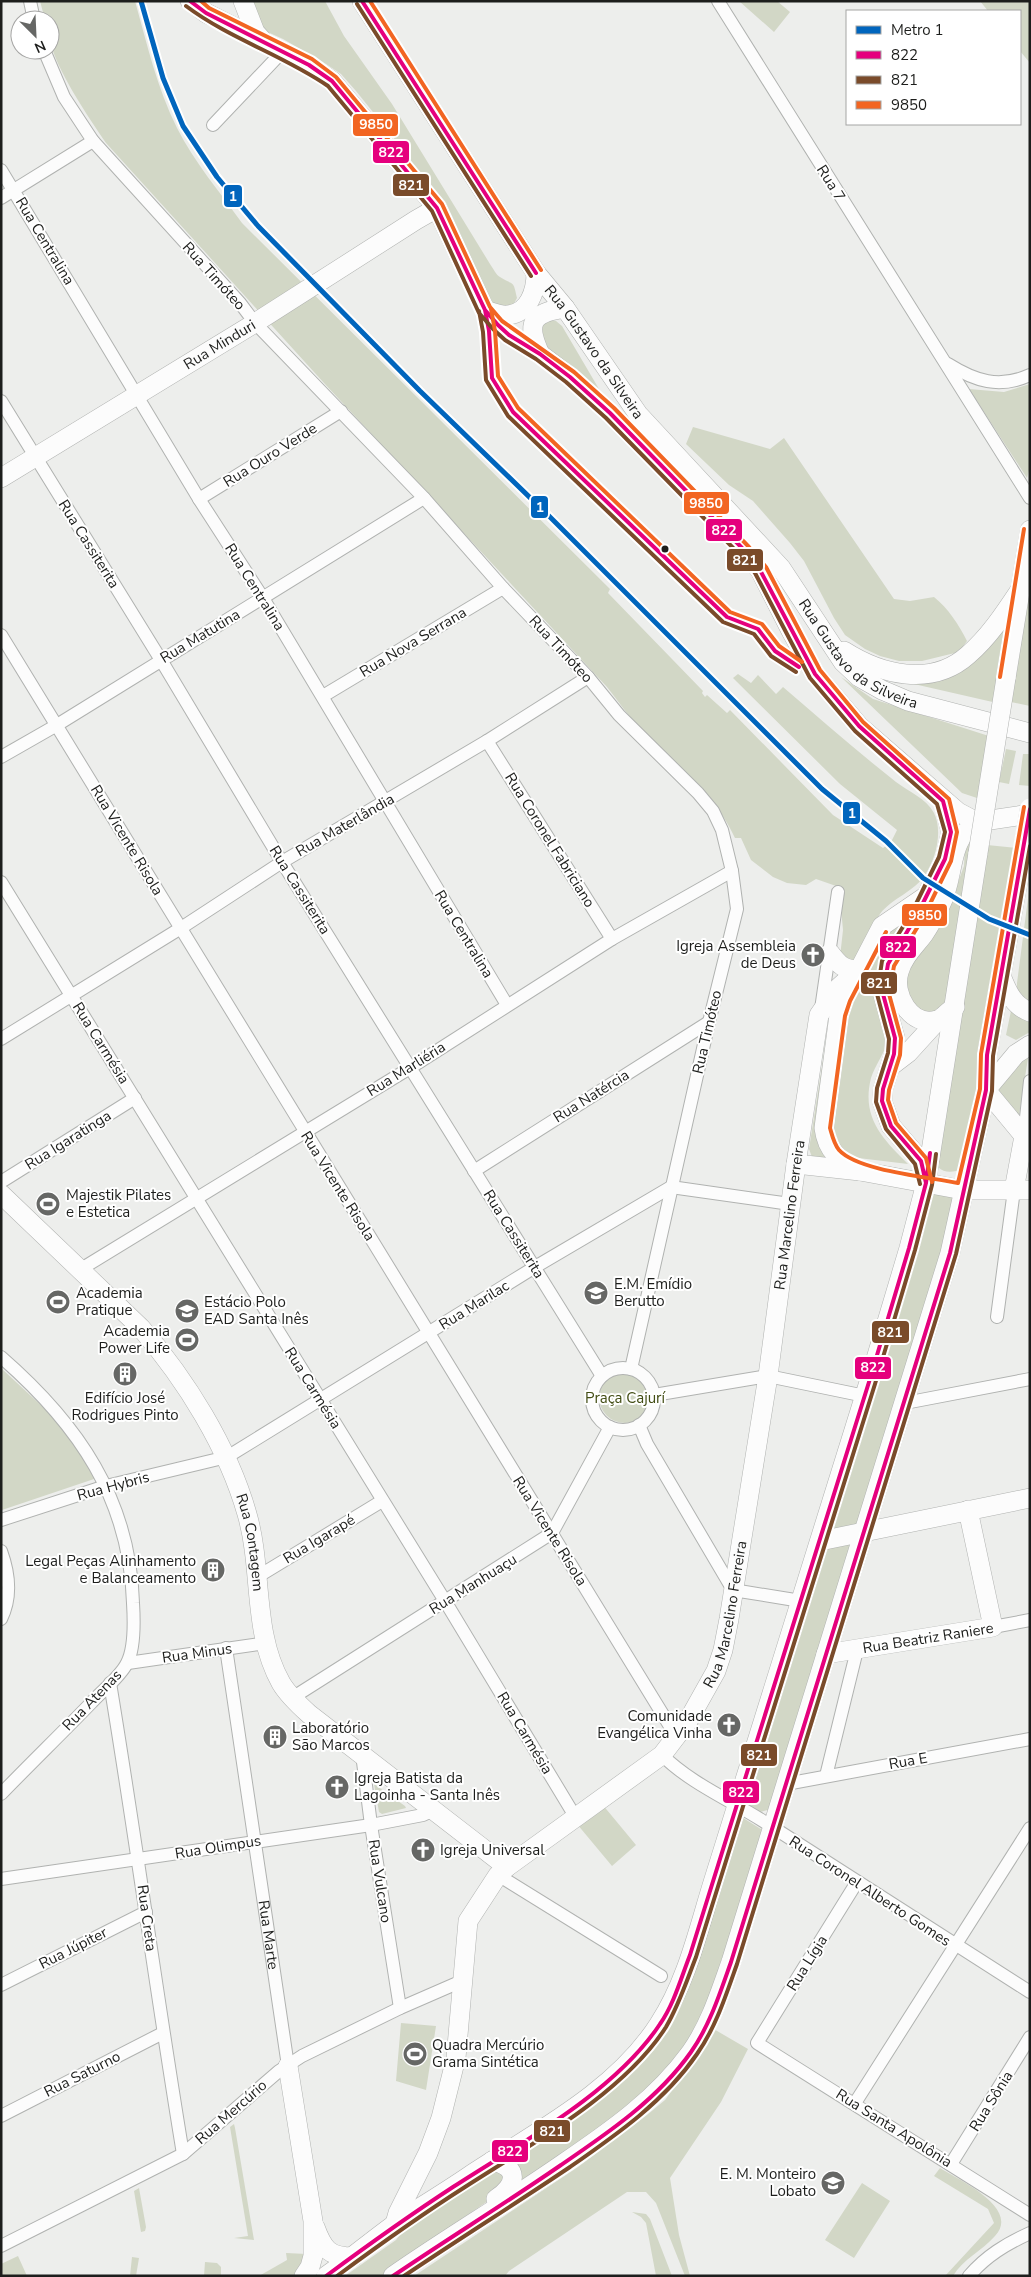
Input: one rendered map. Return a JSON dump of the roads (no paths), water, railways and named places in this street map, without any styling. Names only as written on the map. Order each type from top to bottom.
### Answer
[{"type":"main road","points":[[190,1],[206,13],[274,47],[332,81],[437,208],[485,310],[509,336],[540,354],[570,377],[610,413],[745,551],[760,570],[816,674],[859,726],[944,801],[958,812],[977,822],[1030,814]]},
{"type":"main road","points":[[243,1],[256,32],[274,47]]},
{"type":"main road","name":"Rua Gustavo da Silveira","points":[[362,1],[536,273],[564,308],[638,414],[781,568],[843,662],[859,677],[882,690],[908,701],[1030,733]]},
{"type":"main road","name":"Rua Minduri","points":[[1,478],[260,320],[437,208]]},
{"type":"main road","points":[[485,310],[508,315],[526,307],[536,286],[536,273]]},
{"type":"main road","points":[[540,354],[532,331],[536,318],[545,311],[564,308]]},
{"type":"main road","points":[[326,2276],[395,2225],[601,2088],[628,2064],[652,2036],[670,2008],[681,1981],[820,1541],[909,1248],[926,1183],[1030,530]]},
{"type":"main road","points":[[825,637],[862,663],[876,668],[901,675],[930,673],[943,669],[966,657],[1000,619],[1022,587]]},
{"type":"main road","points":[[926,1183],[921,1162],[895,1132],[886,1116],[882,1101],[883,1089],[891,1066],[895,1038],[883,994],[888,964],[928,894],[945,859],[951,832],[944,801]]},
{"type":"main road","points":[[393,2276],[613,2129],[651,2099],[679,2068],[703,2032],[721,1991],[865,1532],[950,1253],[986,1090],[987,1055],[1002,978],[1030,808]]},
{"type":"main road","points":[[938,1020],[926,1021],[906,1010],[898,988],[898,973],[905,958],[925,933],[941,904],[960,840],[977,822]]},
{"type":"main road","points":[[860,1171],[834,1154],[826,1138],[824,1128],[839,1015],[844,999],[858,970],[882,926],[928,894]]},
{"type":"main road","points":[[830,953],[837,963],[847,970],[858,970]]},
{"type":"main road","points":[[819,1015],[838,988],[858,970]]},
{"type":"main road","points":[[1002,978],[1013,1001],[1030,1012]]},
{"type":"main road","points":[[891,1066],[908,1053],[938,1020],[955,1007]]},
{"type":"main road","name":"Rua Marcelino Ferreira","points":[[395,2225],[398,2213],[428,2153],[441,2118],[456,2058],[468,1922],[503,1871],[662,1755],[688,1721],[716,1671],[723,1650],[768,1376],[790,1204],[819,1015]]},
{"type":"main road","points":[[986,1090],[1016,1054],[1030,1045]]},
{"type":"main road","points":[[796,1164],[860,1171],[963,1190],[1022,1190],[1024,1136],[986,1090]]},
{"type":"main road","name":"Rua Contagem","points":[[1,1194],[81,1269],[141,1328],[162,1352],[227,1456],[248,1515],[266,1643],[274,1669],[292,1698],[309,1714],[434,1810],[503,1871]]},
{"type":"main road","points":[[820,1541],[1030,1498]]},
{"type":"main road","points":[[968,1510],[993,1627]]},
{"type":"main road","name":"Rua Beatriz Raniere","points":[[826,1654],[993,1627]]},
{"type":"main road","name":"Rua Marte","points":[[288,2066],[308,2152],[313,2221],[313,2256],[304,2276]]},
{"type":"main road","points":[[468,2227],[471,2217],[508,2191],[512,2182],[512,2175],[507,2167],[492,2161]]},
{"type":"main road","name":"Rua Marte","points":[[313,2221],[320,2241],[326,2248],[340,2257],[353,2257]]},
{"type":"main road","points":[[341,2276],[386,2243],[395,2225]]},
{"type":"street","name":"Rua 7","points":[[718,1],[1030,498]]},
{"type":"street","points":[[212,125],[274,47]]},
{"type":"street","name":"Rua Timóteo","points":[[48,60],[64,97],[92,141],[240,303],[260,320],[341,411],[424,498],[503,588],[588,677],[619,715],[681,776],[713,811],[722,830],[732,871],[737,909],[709,1022],[631,1368]]},
{"type":"street","points":[[1,198],[92,141]]},
{"type":"street","name":"Rua Centralina","points":[[1,170],[199,499],[323,696],[507,1005]]},
{"type":"street","name":"Rua 7","points":[[946,363],[978,380],[999,384],[1015,381],[1030,375]]},
{"type":"street","points":[[962,390],[978,380]]},
{"type":"street","name":"Rua Cassiterita","points":[[1,401],[161,660],[282,862],[602,1376]]},
{"type":"street","name":"Rua Ouro Verde","points":[[199,499],[341,411]]},
{"type":"street","name":"Rua Matutina","points":[[1,757],[57,725],[424,498]]},
{"type":"street","name":"Rua Nova Serrana","points":[[323,696],[503,588]]},
{"type":"street","name":"Rua Vicente Risola","points":[[1,635],[676,1736]]},
{"type":"street","name":"Rua Materlândia","points":[[1,1039],[181,928],[282,862],[487,741],[588,677]]},
{"type":"street","name":"Rua Coronel Fabriciano","points":[[487,741],[612,939]]},
{"type":"street","name":"Rua Marliéria","points":[[81,1269],[197,1200],[410,1068],[612,939],[732,871]]},
{"type":"street","name":"Rua Carmésia","points":[[1,882],[5,896],[72,996],[445,1601],[576,1818]]},
{"type":"street","name":"Rua Marcelino Ferreira","points":[[819,1015],[838,892]]},
{"type":"street","name":"Rua Natércia","points":[[474,1171],[709,1022]]},
{"type":"street","points":[[1024,1136],[1030,1081]]},
{"type":"street","name":"Rua Igaratinga","points":[[1,1182],[135,1098]]},
{"type":"street","points":[[672,1187],[790,1204]]},
{"type":"street","name":"Rua Marilac","points":[[227,1456],[535,1267],[672,1187]]},
{"type":"street","points":[[997,1317],[1022,1190]]},
{"type":"street","name":"Rua Atenas","points":[[1,1357],[60,1417],[84,1448],[106,1486],[121,1521],[128,1549],[133,1584],[133,1633],[128,1663],[1,1794]]},
{"type":"street","points":[[631,1368],[647,1378],[654,1395],[651,1412],[639,1426],[620,1430],[610,1427],[597,1416],[592,1399],[596,1383],[602,1376],[615,1369],[631,1368]]},
{"type":"street","points":[[654,1395],[768,1376],[864,1396]]},
{"type":"street","points":[[905,1403],[1030,1379]]},
{"type":"street","points":[[639,1426],[647,1444],[733,1590],[801,1600]]},
{"type":"street","name":"Rua Manhuaçu","points":[[292,1698],[552,1533],[610,1427]]},
{"type":"street","name":"Rua Hybris","points":[[1,1520],[106,1486],[227,1456]]},
{"type":"street","name":"Rua Igarapé","points":[[257,1577],[382,1501]]},
{"type":"street","points":[[1,1551],[8,1582],[8,1605],[1,1619]]},
{"type":"street","name":"Rua Beatriz Raniere","points":[[993,1627],[1030,1620]]},
{"type":"street","name":"Rua Minus","points":[[128,1663],[266,1643]]},
{"type":"street","name":"Rua Marte","points":[[226,1648],[288,2066]]},
{"type":"street","points":[[826,1776],[857,1650]]},
{"type":"street","name":"Rua Creta","points":[[110,1683],[139,1859],[163,2033],[183,2154]]},
{"type":"street","name":"Rua E","points":[[786,1784],[1030,1739]]},
{"type":"street","name":"Rua Vulcano","points":[[362,1754],[371,1825],[400,2008]]},
{"type":"street","name":"Rua Coronel Alberto Gomes","points":[[662,1755],[671,1764],[737,1807],[1030,1992]]},
{"type":"street","name":"Rua Olimpus","points":[[1,1879],[371,1825],[423,1815],[434,1810]]},
{"type":"street","points":[[855,2103],[1030,1828]]},
{"type":"street","points":[[503,1871],[660,1976]]},
{"type":"street","name":"Rua Lígia","points":[[757,2043],[857,1882]]},
{"type":"street","name":"Rua Júpiter","points":[[1,1985],[146,1912]]},
{"type":"street","name":"Rua Mercúrio","points":[[1,2246],[183,2154],[302,2056],[400,2008],[462,1981]]},
{"type":"street","name":"Rua Saturno","points":[[1,2116],[163,2033]]},
{"type":"street","name":"Rua Sônia","points":[[951,2164],[1030,2037]]},
{"type":"street","name":"Rua Santa Apolônia","points":[[757,2043],[1030,2215]]},
{"type":"street","points":[[969,2276],[979,2265],[1004,2245],[1030,2233]]},
{"type":"metro line","name":"1","points":[[141,1],[163,78],[183,126],[217,177],[258,226],[420,391],[550,517],[822,789],[886,841],[923,878],[989,919],[1030,935]]},
{"type":"place","name":"Igreja Assembleia de Deus","points":[[813,955]]},
{"type":"place","name":"Majestik Pilates e Estetica","points":[[48,1204]]},
{"type":"place","name":"E.M. Emídio Berutto","points":[[596,1293]]},
{"type":"place","name":"Academia Pratique","points":[[58,1302]]},
{"type":"place","name":"Estácio Polo EAD Santa Inês","points":[[187,1311]]},
{"type":"place","name":"Academia Power Life","points":[[187,1340]]},
{"type":"place","name":"Edifício José Rodrigues Pinto","points":[[125,1374]]},
{"type":"place","name":"Legal Peças Alinhamento e Balanceamento","points":[[213,1570]]},
{"type":"place","name":"Comunidade Evangélica Vinha","points":[[729,1725]]},
{"type":"place","name":"Laboratório São Marcos","points":[[275,1737]]},
{"type":"place","name":"Igreja Batista da Lagoinha - Santa Inês","points":[[337,1787]]},
{"type":"place","name":"Igreja Universal","points":[[423,1850]]},
{"type":"place","name":"Quadra Mercúrio Grama Sintética","points":[[415,2054]]},
{"type":"place","name":"E. M. Monteiro Lobato","points":[[833,2183]]},
{"type":"park label","name":"Praça Cajurí","points":[[625,1398]]}]
